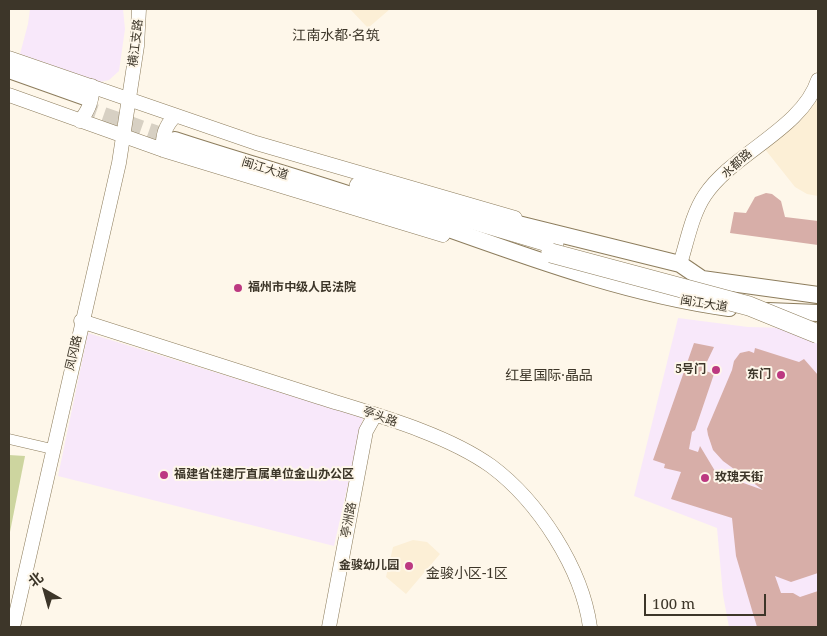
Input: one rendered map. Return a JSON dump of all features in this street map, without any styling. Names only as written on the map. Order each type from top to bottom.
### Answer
[{"type":"highway","points":[[357,191],[749,306],[818,334]]},
{"type":"highway","points":[[553,248],[708,283],[754,296],[818,322]]},
{"type":"main road","name":"横江支路","points":[[132,78],[138,46],[139,9]]},
{"type":"main road","points":[[9,58],[84,103],[123,136],[173,134],[256,143],[605,244]]},
{"type":"main road","points":[[9,70],[84,103]]},
{"type":"main road","name":"凤冈路","points":[[13,627],[81,321],[115,180],[132,78]]},
{"type":"main road","points":[[9,80],[84,103]]},
{"type":"main road","name":"水都路","points":[[680,264],[705,195],[723,175],[808,101],[818,80]]},
{"type":"main road","points":[[9,95],[84,103],[128,99],[173,134],[592,278]]},
{"type":"main road","name":"闽江大道","points":[[173,134],[357,191],[592,278],[682,301],[714,306],[750,311],[818,313]]},
{"type":"main road","name":"闽江大道","points":[[357,191],[605,244],[680,264],[702,279],[818,295]]},
{"type":"main road","name":"亭头路","points":[[81,321],[375,414],[448,442],[479,458],[505,477],[535,508],[557,541],[584,601],[590,627]]},
{"type":"main road","name":"亭洲路","points":[[329,627],[366,431],[375,414]]},
{"type":"street","points":[[9,438],[52,449]]},
{"type":"shaded area","points":[[30,9],[123,9],[125,29],[119,71],[109,80],[100,82],[20,54]]},
{"type":"shaded area","points":[[350,9],[390,9],[368,28]]},
{"type":"shaded area","points":[[818,99],[818,196],[807,194],[795,187],[764,148],[798,124]]},
{"type":"shaded area","points":[[678,318],[748,327],[790,328],[818,341],[818,627],[729,627],[723,595],[717,528],[634,496]]},
{"type":"shaded area","points":[[88,333],[363,418],[334,546],[58,476]]},
{"type":"shaded area","name":"金骏幼儿园","points":[[413,540],[427,542],[440,554],[406,594],[386,577],[393,547]]},
{"type":"green space","points":[[9,455],[25,456],[9,537]]},
{"type":"building","points":[[766,193],[772,194],[781,201],[785,217],[818,221],[818,245],[730,233],[734,212],[746,213],[755,197]]},
{"type":"building","points":[[694,343],[714,347],[703,370],[714,374],[695,430],[692,432],[689,449],[698,452],[700,446],[718,476],[721,475],[763,490],[723,461],[713,450],[708,435],[707,429],[734,361],[740,353],[749,351],[754,353],[755,348],[799,362],[804,359],[818,375],[818,573],[791,582],[775,576],[781,593],[793,593],[800,597],[818,591],[818,627],[757,627],[736,556],[732,518],[671,499],[681,472],[664,468],[665,464],[653,460]]},
{"type":"tunnel","points":[[81,107],[175,140]]},
{"type":"place","name":"福州市中级人民法院","points":[[238,288]]},
{"type":"place","name":"5号门","points":[[716,370]]},
{"type":"place","name":"东门","points":[[781,375]]},
{"type":"place","name":"福建省住建厅直属单位金山办公区","points":[[164,475]]},
{"type":"place","name":"玫瑰天街","points":[[705,478]]},
{"type":"place","name":"金骏幼儿园","points":[[409,566]]},
{"type":"district","name":"江南水都·名筑","points":[[336,36]]},
{"type":"district","name":"红星国际·晶品","points":[[549,376]]},
{"type":"district","name":"金骏小区-1区","points":[[467,574]]}]
